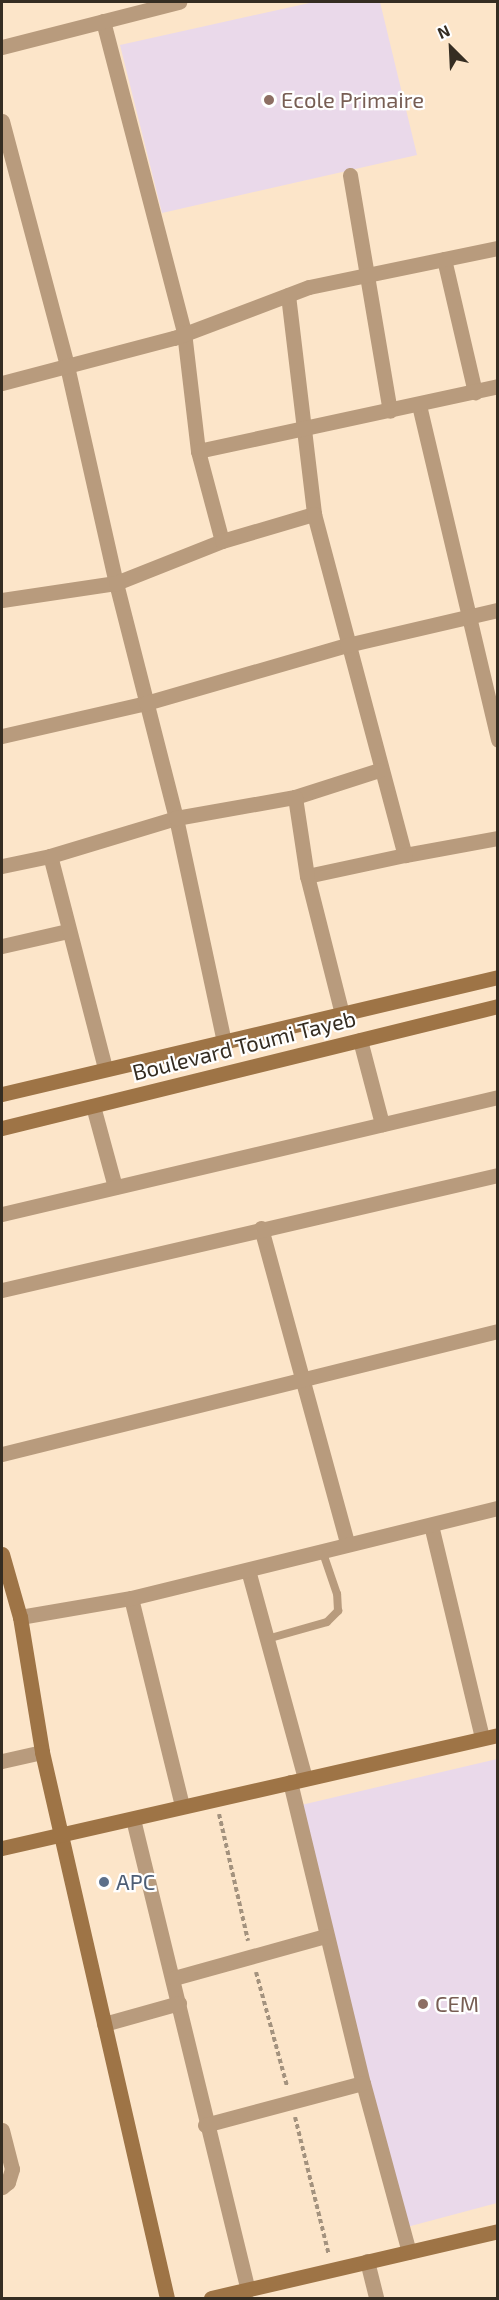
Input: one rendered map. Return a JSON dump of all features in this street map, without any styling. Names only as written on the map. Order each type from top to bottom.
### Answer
[{"type":"street","points":[[2,47],[179,2]]},
{"type":"street","points":[[103,21],[184,333],[198,452],[222,541]]},
{"type":"street","points":[[2,121],[6,164],[67,366],[116,583],[176,818],[224,1041]]},
{"type":"street","points":[[350,175],[364,273],[390,411]]},
{"type":"street","points":[[2,382],[184,333],[288,295],[364,273],[498,248]]},
{"type":"street","points":[[444,259],[475,392]]},
{"type":"street","points":[[288,295],[306,428],[314,514],[379,770],[405,855]]},
{"type":"street","points":[[198,452],[498,386]]},
{"type":"street","points":[[419,405],[498,740]]},
{"type":"street","points":[[2,600],[116,583],[222,541],[314,514]]},
{"type":"street","points":[[2,736],[146,703],[347,645],[498,610]]},
{"type":"street","points":[[2,866],[50,856],[176,818],[295,796],[379,770]]},
{"type":"street","points":[[295,796],[307,876],[342,1014]]},
{"type":"street","points":[[307,876],[498,838]]},
{"type":"street","points":[[50,856],[105,1068]]},
{"type":"street","points":[[2,946],[68,930]]},
{"type":"street","name":"Boulevard Toumi Tayeb","points":[[2,1094],[498,977]]},
{"type":"street","name":"Boulevard Toumi Tayeb","points":[[2,1128],[498,1006]]},
{"type":"street","points":[[360,1040],[382,1124]]},
{"type":"street","points":[[2,1214],[498,1097]]},
{"type":"street","points":[[93,1106],[115,1187]]},
{"type":"street","points":[[2,1290],[261,1228],[498,1175]]},
{"type":"street","points":[[261,1228],[347,1543]]},
{"type":"street","points":[[2,1454],[498,1331]]},
{"type":"street","points":[[20,1617],[131,1598],[323,1552],[347,1543],[498,1508]]},
{"type":"street","points":[[2,1848],[490,1737],[431,1525]]},
{"type":"street","points":[[2,1554],[20,1617],[42,1752],[60,1835],[167,2298]]},
{"type":"street","points":[[248,1570],[305,1778]]},
{"type":"street","points":[[131,1598],[182,1806]]},
{"type":"street","points":[[2,1761],[42,1752]]},
{"type":"street","points":[[290,1782],[325,1936],[409,2252]]},
{"type":"street","points":[[133,1820],[174,1978],[206,2125],[248,2290]]},
{"type":"street","points":[[174,1978],[325,1936]]},
{"type":"street","points":[[104,2024],[179,2003]]},
{"type":"street","points":[[206,2125],[363,2083]]},
{"type":"street","points":[[2,2130],[12,2169],[8,2182],[2,2187]]},
{"type":"street","points":[[211,2298],[498,2230]]},
{"type":"street","points":[[367,2261],[376,2298]]},
{"type":"lane","points":[[267,1639],[327,1622],[338,1611],[337,1594],[323,1552]]},
{"type":"path","points":[[216,1799],[252,1956],[292,2102],[333,2270]]},
{"type":"shaded area","name":"Ecole Primaire","points":[[314,2],[380,2],[417,155],[162,213],[120,45]]},
{"type":"shaded area","name":"CEM","points":[[497,1759],[497,2203],[407,2227],[297,1806]]},
{"type":"place","name":"Ecole Primaire","points":[[269,100]]},
{"type":"place","name":"APC","points":[[104,1882]]},
{"type":"place","name":"CEM","points":[[423,2004]]}]
